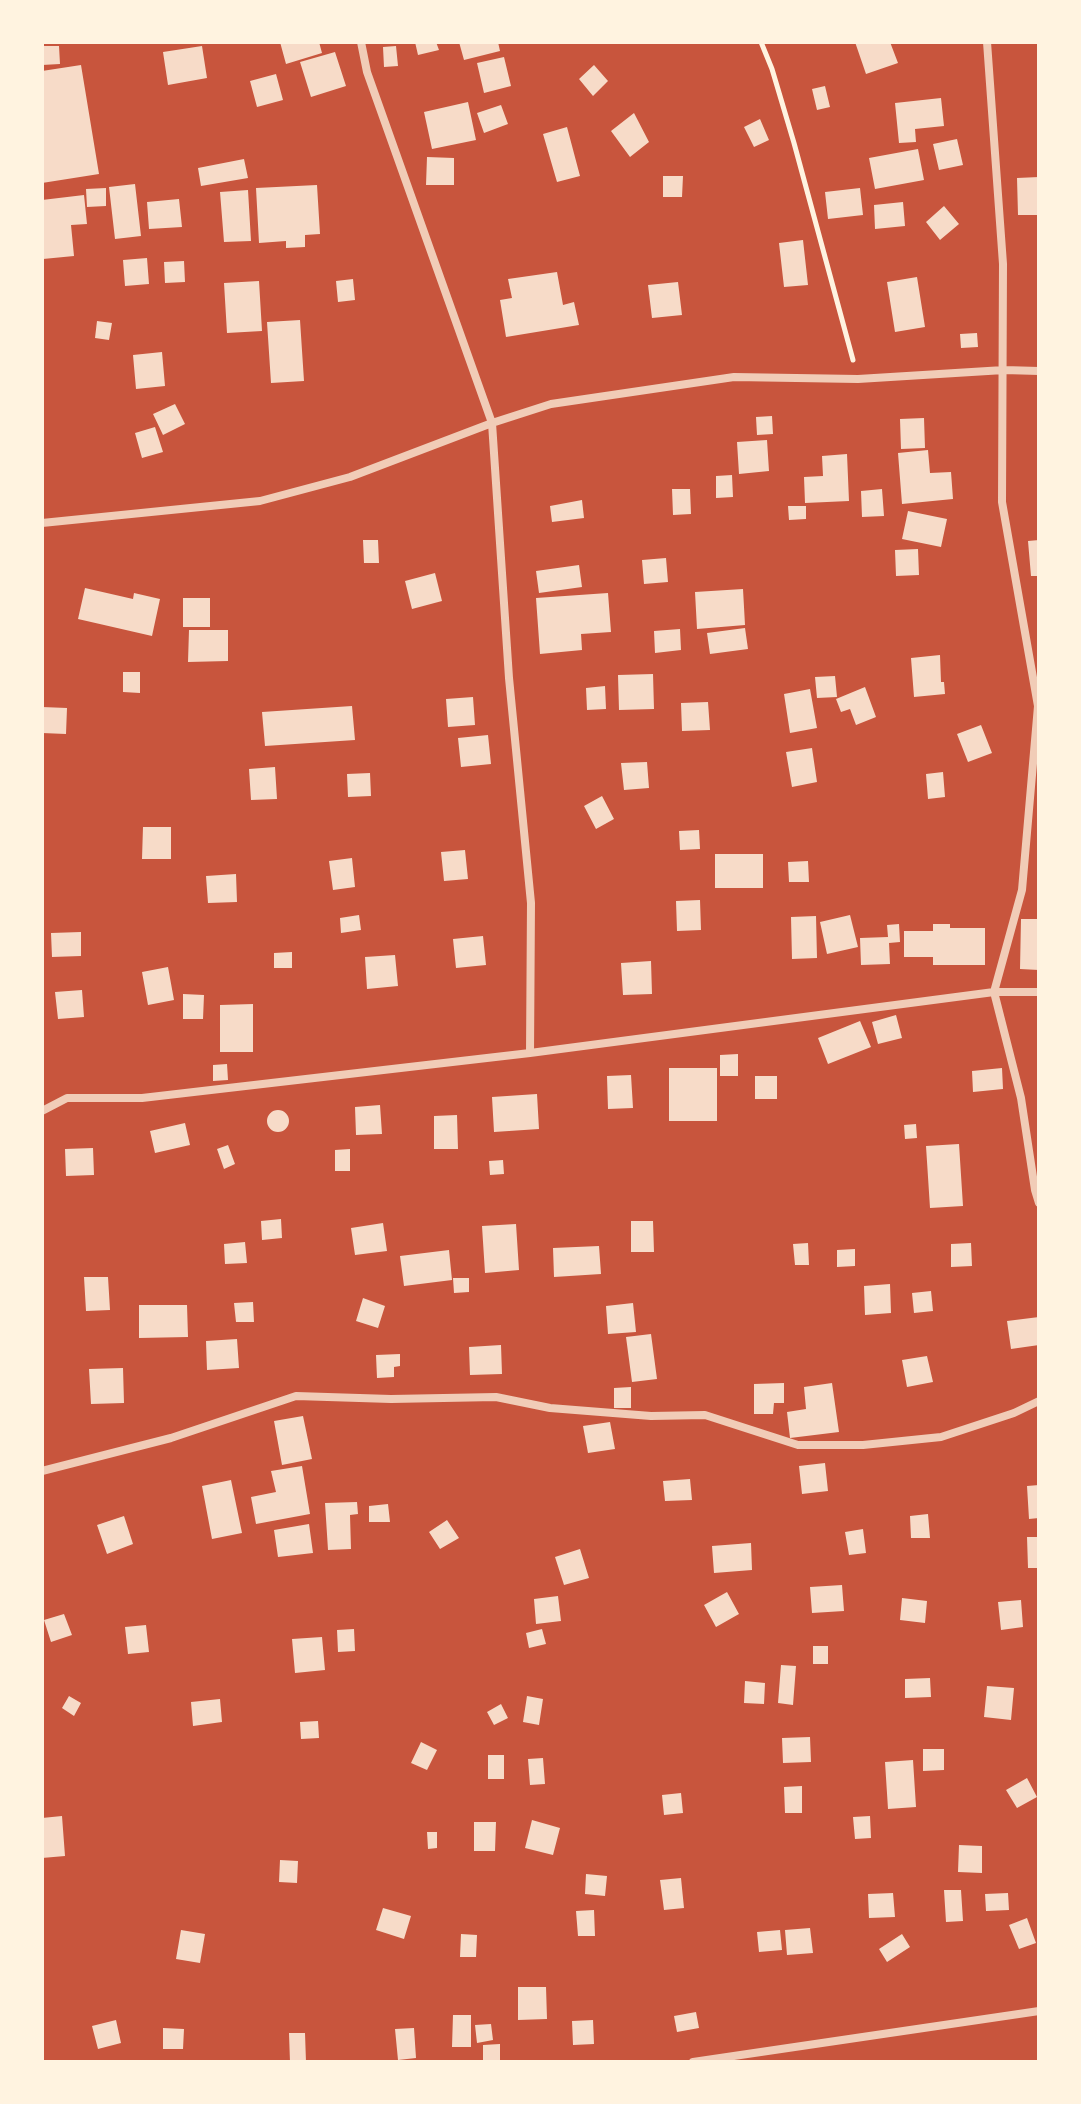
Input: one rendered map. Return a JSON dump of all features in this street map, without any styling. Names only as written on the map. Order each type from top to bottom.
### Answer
[{"type":"street","points":[[361,42],[367,72],[492,423],[509,678],[531,903],[530,1053]]},
{"type":"street","points":[[987,42],[1003,264],[1002,502],[1038,706],[1022,890],[994,992],[1021,1098],[1039,1203]]},
{"type":"street","points":[[42,523],[260,501],[350,477],[551,404],[734,377],[858,379],[1004,370],[1039,371]]},
{"type":"street","points":[[42,1111],[67,1098],[142,1098],[530,1053],[994,992],[1039,992]]},
{"type":"street","points":[[42,1471],[171,1438],[296,1396],[391,1399],[496,1397],[550,1408],[651,1416],[705,1415],[798,1445],[850,1445],[941,1437],[1014,1413],[1039,1401]]},
{"type":"street","points":[[693,2062],[1039,2011]]},
{"type":"path","points":[[761,42],[794,143],[858,379]]},
{"type":"building","points":[[280,42],[319,42],[322,53],[286,64]]},
{"type":"building","points":[[415,42],[436,42],[439,50],[418,55]]},
{"type":"building","points":[[459,42],[498,42],[500,51],[464,60]]},
{"type":"building","points":[[855,42],[890,42],[898,63],[866,74]]},
{"type":"building","points":[[42,46],[59,46],[60,64],[42,65]]},
{"type":"building","points":[[202,46],[207,78],[168,85],[163,52]]},
{"type":"building","points":[[396,46],[398,66],[384,67],[383,47]]},
{"type":"building","points":[[335,52],[346,86],[311,97],[300,62]]},
{"type":"building","points":[[504,57],[511,86],[484,93],[477,63]]},
{"type":"building","points":[[81,65],[99,174],[42,183],[42,71]]},
{"type":"building","points":[[594,65],[608,81],[593,96],[579,79]]},
{"type":"building","points":[[276,74],[283,100],[257,107],[250,81]]},
{"type":"building","points":[[825,86],[830,107],[817,110],[812,89]]},
{"type":"building","points":[[941,98],[944,126],[915,129],[916,142],[899,143],[895,103]]},
{"type":"building","points":[[468,102],[476,140],[432,149],[424,112]]},
{"type":"building","points":[[501,105],[508,124],[484,133],[477,113]]},
{"type":"building","points":[[634,113],[649,142],[630,157],[611,131]]},
{"type":"building","points":[[760,119],[769,140],[754,147],[744,127]]},
{"type":"building","points":[[567,127],[580,176],[557,182],[543,134]]},
{"type":"building","points":[[957,139],[963,165],[939,170],[933,144]]},
{"type":"building","points":[[918,149],[924,180],[875,189],[869,158]]},
{"type":"building","points":[[427,157],[454,158],[454,185],[426,185]]},
{"type":"building","points":[[244,159],[248,178],[201,186],[198,168]]},
{"type":"building","points":[[663,176],[683,176],[682,197],[663,197]]},
{"type":"building","points":[[1039,177],[1039,215],[1018,215],[1017,178]]},
{"type":"building","points":[[135,184],[141,236],[115,239],[109,187]]},
{"type":"building","points":[[317,185],[320,234],[305,235],[305,247],[286,248],[286,241],[259,243],[256,188]]},
{"type":"building","points":[[106,188],[106,206],[87,207],[86,189]]},
{"type":"building","points":[[860,188],[863,215],[828,219],[825,192]]},
{"type":"building","points":[[248,190],[251,241],[224,242],[220,192]]},
{"type":"building","points":[[84,195],[87,224],[71,225],[74,256],[43,259],[42,200]]},
{"type":"building","points":[[179,199],[182,227],[149,229],[147,202]]},
{"type":"building","points":[[903,202],[905,226],[875,229],[874,205]]},
{"type":"building","points":[[944,206],[959,224],[940,240],[926,222]]},
{"type":"building","points":[[803,240],[808,285],[784,287],[779,243]]},
{"type":"building","points":[[147,258],[149,284],[125,286],[123,260]]},
{"type":"building","points":[[184,261],[185,282],[165,283],[164,262]]},
{"type":"building","points":[[557,272],[563,305],[574,302],[579,325],[506,337],[500,300],[512,298],[508,279]]},
{"type":"building","points":[[917,277],[925,327],[895,332],[887,282]]},
{"type":"building","points":[[353,279],[355,300],[338,302],[336,281]]},
{"type":"building","points":[[259,281],[262,331],[227,333],[224,283]]},
{"type":"building","points":[[678,282],[682,315],[652,318],[648,285]]},
{"type":"building","points":[[300,320],[304,381],[271,383],[267,322]]},
{"type":"building","points":[[97,321],[112,323],[109,340],[95,338]]},
{"type":"building","points":[[977,333],[978,347],[961,348],[960,334]]},
{"type":"building","points":[[162,352],[165,386],[136,389],[133,355]]},
{"type":"building","points":[[175,404],[185,424],[163,435],[153,414]]},
{"type":"building","points":[[772,416],[773,434],[757,435],[756,417]]},
{"type":"building","points":[[924,418],[925,448],[901,449],[900,419]]},
{"type":"building","points":[[155,427],[163,452],[142,458],[135,433]]},
{"type":"building","points":[[767,440],[769,471],[739,474],[737,442]]},
{"type":"building","points":[[928,450],[930,473],[951,472],[953,499],[902,504],[898,453]]},
{"type":"building","points":[[847,454],[849,501],[805,503],[804,477],[823,476],[822,456]]},
{"type":"building","points":[[732,475],[733,497],[716,498],[716,476]]},
{"type":"building","points":[[672,489],[690,489],[691,514],[673,515]]},
{"type":"building","points":[[882,489],[884,516],[862,517],[861,491]]},
{"type":"building","points":[[582,500],[584,518],[552,522],[550,506]]},
{"type":"building","points":[[788,506],[806,506],[806,519],[789,520]]},
{"type":"building","points":[[908,511],[947,519],[941,547],[902,539]]},
{"type":"building","points":[[363,540],[378,540],[379,563],[364,563]]},
{"type":"building","points":[[1039,540],[1039,576],[1031,576],[1028,541]]},
{"type":"building","points":[[918,549],[919,575],[896,576],[895,550]]},
{"type":"building","points":[[666,558],[668,582],[644,584],[642,560]]},
{"type":"building","points":[[579,565],[582,587],[539,593],[536,571]]},
{"type":"building","points":[[435,573],[442,601],[412,609],[405,581]]},
{"type":"building","points":[[85,588],[133,599],[134,593],[160,599],[152,636],[78,619]]},
{"type":"building","points":[[743,589],[745,625],[697,629],[695,592]]},
{"type":"building","points":[[608,593],[611,632],[581,634],[582,650],[540,654],[536,598]]},
{"type":"building","points":[[183,598],[210,598],[210,627],[183,627]]},
{"type":"building","points":[[745,628],[748,649],[710,654],[707,633]]},
{"type":"building","points":[[680,629],[681,650],[655,653],[654,631]]},
{"type":"building","points":[[189,630],[228,630],[228,661],[188,662]]},
{"type":"building","points":[[940,655],[941,682],[944,682],[945,694],[914,697],[911,658]]},
{"type":"building","points":[[123,672],[140,672],[140,693],[123,692]]},
{"type":"building","points":[[653,674],[654,709],[619,710],[618,675]]},
{"type":"building","points":[[835,676],[837,697],[817,698],[815,677]]},
{"type":"building","points":[[605,686],[606,709],[587,710],[586,688]]},
{"type":"building","points":[[865,687],[876,717],[856,725],[850,709],[841,712],[836,699]]},
{"type":"building","points":[[810,689],[817,728],[790,733],[784,694]]},
{"type":"building","points":[[473,697],[475,725],[448,727],[446,699]]},
{"type":"building","points":[[708,702],[710,730],[682,731],[681,703]]},
{"type":"building","points":[[352,706],[355,740],[265,746],[262,712]]},
{"type":"building","points":[[42,707],[67,708],[66,734],[42,733]]},
{"type":"building","points":[[981,725],[992,753],[968,762],[957,734]]},
{"type":"building","points":[[488,735],[491,764],[461,767],[458,738]]},
{"type":"building","points":[[812,748],[817,782],[792,787],[786,752]]},
{"type":"building","points":[[647,762],[649,788],[624,790],[621,763]]},
{"type":"building","points":[[275,767],[277,799],[251,800],[249,769]]},
{"type":"building","points":[[943,772],[945,797],[928,799],[926,774]]},
{"type":"building","points":[[370,773],[371,796],[348,797],[347,774]]},
{"type":"building","points":[[602,796],[614,819],[596,829],[584,806]]},
{"type":"building","points":[[143,827],[171,827],[171,859],[142,859]]},
{"type":"building","points":[[699,830],[700,849],[680,850],[679,831]]},
{"type":"building","points":[[465,850],[468,879],[444,881],[441,852]]},
{"type":"building","points":[[715,854],[763,854],[763,888],[715,888]]},
{"type":"building","points":[[352,858],[355,887],[333,890],[329,861]]},
{"type":"building","points":[[808,861],[809,882],[789,882],[788,862]]},
{"type":"building","points":[[236,874],[237,902],[208,903],[206,876]]},
{"type":"building","points":[[700,900],[701,930],[677,931],[676,901]]},
{"type":"building","points":[[359,915],[361,930],[341,933],[340,918]]},
{"type":"building","points":[[850,915],[858,947],[827,954],[820,922]]},
{"type":"building","points":[[816,916],[817,958],[792,959],[791,917]]},
{"type":"building","points":[[1021,919],[1039,919],[1039,970],[1020,969]]},
{"type":"building","points":[[899,924],[900,942],[889,943],[890,964],[861,965],[860,938],[888,937],[887,925]]},
{"type":"building","points":[[933,924],[950,924],[950,928],[985,928],[985,965],[933,965],[933,957],[904,957],[904,931],[933,931]]},
{"type":"building","points":[[81,932],[81,956],[52,957],[51,933]]},
{"type":"building","points":[[483,936],[486,965],[456,968],[453,939]]},
{"type":"building","points":[[292,952],[292,968],[274,968],[274,953]]},
{"type":"building","points":[[395,955],[398,986],[367,989],[365,957]]},
{"type":"building","points":[[651,961],[652,994],[623,995],[621,963]]},
{"type":"building","points":[[168,967],[174,1000],[148,1005],[142,972]]},
{"type":"building","points":[[82,990],[84,1017],[58,1019],[55,992]]},
{"type":"building","points":[[183,994],[204,995],[203,1019],[183,1019]]},
{"type":"building","points":[[253,1004],[253,1052],[220,1052],[220,1005]]},
{"type":"building","points":[[896,1015],[902,1038],[878,1044],[872,1022]]},
{"type":"building","points":[[860,1021],[871,1047],[828,1064],[818,1038]]},
{"type":"building","points":[[738,1054],[738,1076],[720,1076],[720,1055]]},
{"type":"building","points":[[227,1064],[228,1080],[213,1081],[213,1065]]},
{"type":"building","points":[[669,1068],[717,1068],[717,1121],[669,1121]]},
{"type":"building","points":[[1002,1068],[1003,1089],[973,1092],[972,1071]]},
{"type":"building","points":[[631,1075],[633,1108],[608,1109],[607,1076]]},
{"type":"building","points":[[755,1076],[777,1076],[777,1099],[755,1099]]},
{"type":"building","points":[[537,1094],[539,1129],[494,1132],[492,1097]]},
{"type":"building","points":[[380,1105],[382,1134],[356,1135],[355,1107]]},
{"type":"building","points":[[278,1110],[289,1121],[278,1132],[267,1121]]},
{"type":"building","points":[[457,1115],[458,1149],[434,1149],[434,1116]]},
{"type":"building","points":[[185,1123],[190,1145],[155,1153],[150,1131]]},
{"type":"building","points":[[916,1124],[917,1138],[905,1139],[904,1125]]},
{"type":"building","points":[[959,1144],[963,1206],[930,1208],[926,1146]]},
{"type":"building","points":[[228,1145],[235,1164],[224,1169],[217,1149]]},
{"type":"building","points":[[93,1148],[94,1175],[66,1176],[65,1149]]},
{"type":"building","points":[[350,1149],[350,1171],[335,1171],[335,1150]]},
{"type":"building","points":[[503,1160],[504,1174],[490,1175],[489,1161]]},
{"type":"building","points":[[281,1219],[282,1238],[262,1240],[261,1221]]},
{"type":"building","points":[[631,1221],[653,1221],[654,1252],[631,1252]]},
{"type":"building","points":[[383,1223],[387,1251],[355,1255],[351,1228]]},
{"type":"building","points":[[516,1224],[519,1270],[485,1273],[482,1226]]},
{"type":"building","points":[[245,1242],[247,1263],[225,1264],[224,1244]]},
{"type":"building","points":[[808,1243],[809,1265],[795,1265],[793,1244]]},
{"type":"building","points":[[971,1243],[972,1266],[951,1267],[951,1244]]},
{"type":"building","points":[[599,1246],[601,1274],[554,1277],[553,1248]]},
{"type":"building","points":[[855,1249],[855,1266],[837,1267],[837,1250]]},
{"type":"building","points":[[449,1250],[452,1280],[404,1286],[400,1256]]},
{"type":"building","points":[[84,1277],[108,1277],[110,1310],[86,1311]]},
{"type":"building","points":[[453,1278],[469,1278],[469,1292],[454,1293]]},
{"type":"building","points":[[890,1284],[891,1313],[865,1315],[864,1286]]},
{"type":"building","points":[[931,1291],[933,1311],[914,1313],[912,1293]]},
{"type":"building","points":[[363,1298],[385,1306],[378,1328],[356,1321]]},
{"type":"building","points":[[253,1302],[254,1322],[236,1322],[234,1303]]},
{"type":"building","points":[[633,1303],[636,1332],[608,1334],[606,1306]]},
{"type":"building","points":[[139,1305],[187,1305],[188,1337],[139,1338]]},
{"type":"building","points":[[1039,1317],[1039,1345],[1011,1349],[1007,1321]]},
{"type":"building","points":[[651,1334],[657,1379],[632,1382],[626,1337]]},
{"type":"building","points":[[237,1339],[239,1368],[207,1370],[206,1341]]},
{"type":"building","points":[[501,1345],[502,1374],[470,1375],[469,1347]]},
{"type":"building","points":[[400,1354],[400,1366],[394,1367],[394,1377],[377,1378],[376,1355]]},
{"type":"building","points":[[927,1356],[933,1382],[907,1387],[902,1360]]},
{"type":"building","points":[[123,1368],[124,1403],[91,1404],[89,1369]]},
{"type":"building","points":[[784,1383],[784,1403],[774,1403],[773,1414],[754,1414],[754,1384]]},
{"type":"building","points":[[832,1383],[839,1432],[790,1438],[787,1412],[806,1409],[804,1387]]},
{"type":"building","points":[[631,1387],[631,1408],[614,1408],[614,1388]]},
{"type":"building","points":[[303,1416],[312,1459],[282,1465],[274,1421]]},
{"type":"building","points":[[610,1422],[615,1449],[588,1453],[583,1426]]},
{"type":"building","points":[[825,1463],[828,1491],[802,1494],[799,1466]]},
{"type":"building","points":[[302,1466],[310,1514],[256,1524],[251,1497],[276,1492],[271,1471]]},
{"type":"building","points":[[690,1479],[692,1500],[665,1501],[663,1481]]},
{"type":"building","points":[[231,1480],[242,1533],[212,1539],[202,1486]]},
{"type":"building","points":[[1039,1485],[1039,1518],[1029,1519],[1027,1486]]},
{"type":"building","points":[[357,1502],[358,1514],[350,1515],[351,1549],[328,1550],[325,1503]]},
{"type":"building","points":[[388,1504],[390,1522],[369,1522],[369,1506]]},
{"type":"building","points":[[928,1514],[930,1538],[911,1538],[910,1516]]},
{"type":"building","points":[[124,1516],[133,1544],[107,1554],[97,1525]]},
{"type":"building","points":[[447,1520],[459,1538],[440,1549],[429,1532]]},
{"type":"building","points":[[309,1524],[313,1553],[278,1557],[274,1530]]},
{"type":"building","points":[[863,1529],[866,1553],[849,1555],[845,1532]]},
{"type":"building","points":[[1027,1537],[1039,1537],[1039,1568],[1028,1568]]},
{"type":"building","points":[[751,1543],[752,1570],[714,1573],[712,1546]]},
{"type":"building","points":[[580,1549],[589,1578],[564,1585],[555,1557]]},
{"type":"building","points":[[842,1585],[844,1611],[812,1613],[810,1587]]},
{"type":"building","points":[[727,1592],[739,1614],[716,1627],[704,1605]]},
{"type":"building","points":[[558,1596],[561,1621],[536,1624],[534,1599]]},
{"type":"building","points":[[902,1598],[927,1601],[925,1623],[900,1620]]},
{"type":"building","points":[[1021,1600],[1023,1627],[1001,1630],[998,1602]]},
{"type":"building","points":[[64,1614],[72,1635],[51,1642],[44,1620]]},
{"type":"building","points":[[146,1625],[149,1652],[128,1654],[125,1627]]},
{"type":"building","points":[[354,1629],[355,1651],[338,1652],[337,1630]]},
{"type":"building","points":[[542,1629],[546,1644],[529,1648],[526,1633]]},
{"type":"building","points":[[322,1637],[325,1670],[295,1673],[292,1639]]},
{"type":"building","points":[[813,1646],[828,1646],[828,1664],[813,1664]]},
{"type":"building","points":[[781,1665],[796,1666],[793,1705],[778,1703]]},
{"type":"building","points":[[930,1678],[931,1697],[905,1698],[905,1679]]},
{"type":"building","points":[[745,1681],[765,1683],[764,1704],[744,1703]]},
{"type":"building","points":[[987,1686],[1014,1688],[1011,1720],[984,1717]]},
{"type":"building","points":[[69,1696],[81,1703],[74,1716],[62,1708]]},
{"type":"building","points":[[527,1696],[543,1699],[539,1725],[523,1722]]},
{"type":"building","points":[[220,1699],[222,1722],[193,1726],[191,1702]]},
{"type":"building","points":[[501,1704],[508,1718],[494,1725],[487,1712]]},
{"type":"building","points":[[318,1721],[319,1738],[301,1739],[300,1722]]},
{"type":"building","points":[[810,1737],[811,1762],[783,1763],[782,1738]]},
{"type":"building","points":[[421,1742],[437,1750],[427,1770],[411,1763]]},
{"type":"building","points":[[923,1749],[944,1749],[944,1770],[923,1771]]},
{"type":"building","points":[[488,1755],[504,1755],[504,1779],[488,1779]]},
{"type":"building","points":[[543,1758],[545,1784],[530,1785],[528,1759]]},
{"type":"building","points":[[913,1760],[916,1807],[888,1809],[885,1762]]},
{"type":"building","points":[[1027,1778],[1037,1797],[1017,1808],[1006,1790]]},
{"type":"building","points":[[802,1786],[802,1813],[785,1813],[784,1787]]},
{"type":"building","points":[[681,1793],[683,1813],[664,1815],[662,1795]]},
{"type":"building","points":[[62,1816],[65,1856],[42,1858],[42,1818]]},
{"type":"building","points":[[870,1816],[871,1838],[855,1839],[853,1817]]},
{"type":"building","points":[[532,1820],[560,1828],[553,1855],[525,1848]]},
{"type":"building","points":[[474,1822],[496,1822],[495,1851],[474,1851]]},
{"type":"building","points":[[427,1832],[437,1832],[437,1848],[428,1849]]},
{"type":"building","points":[[959,1845],[982,1846],[982,1873],[958,1872]]},
{"type":"building","points":[[280,1860],[298,1861],[297,1883],[279,1882]]},
{"type":"building","points":[[586,1874],[607,1876],[605,1896],[585,1894]]},
{"type":"building","points":[[681,1878],[684,1908],[664,1910],[660,1880]]},
{"type":"building","points":[[944,1890],[961,1890],[963,1921],[946,1922]]},
{"type":"building","points":[[893,1893],[895,1917],[869,1918],[868,1894]]},
{"type":"building","points":[[1008,1893],[1009,1910],[986,1911],[985,1894]]},
{"type":"building","points":[[383,1908],[411,1916],[404,1939],[376,1930]]},
{"type":"building","points":[[594,1910],[595,1936],[578,1936],[576,1911]]},
{"type":"building","points":[[1027,1918],[1036,1943],[1019,1949],[1009,1925]]},
{"type":"building","points":[[810,1928],[813,1953],[787,1955],[785,1930]]},
{"type":"building","points":[[181,1930],[205,1934],[200,1963],[176,1959]]},
{"type":"building","points":[[780,1930],[782,1950],[759,1952],[757,1932]]},
{"type":"building","points":[[461,1934],[477,1935],[476,1957],[460,1957]]},
{"type":"building","points":[[902,1934],[910,1947],[887,1962],[879,1949]]},
{"type":"building","points":[[518,1987],[546,1987],[547,2019],[518,2020]]},
{"type":"building","points":[[696,2012],[699,2028],[677,2032],[674,2016]]},
{"type":"building","points":[[453,2015],[471,2015],[471,2047],[452,2047]]},
{"type":"building","points":[[116,2020],[121,2043],[98,2049],[92,2026]]},
{"type":"building","points":[[593,2020],[594,2044],[573,2045],[572,2021]]},
{"type":"building","points":[[491,2024],[493,2040],[477,2043],[475,2025]]},
{"type":"building","points":[[163,2028],[184,2029],[183,2049],[163,2049]]},
{"type":"building","points":[[414,2028],[416,2058],[398,2060],[395,2029]]},
{"type":"building","points":[[289,2033],[305,2033],[306,2062],[290,2062]]},
{"type":"building","points":[[500,2044],[500,2062],[483,2062],[483,2045]]}]
